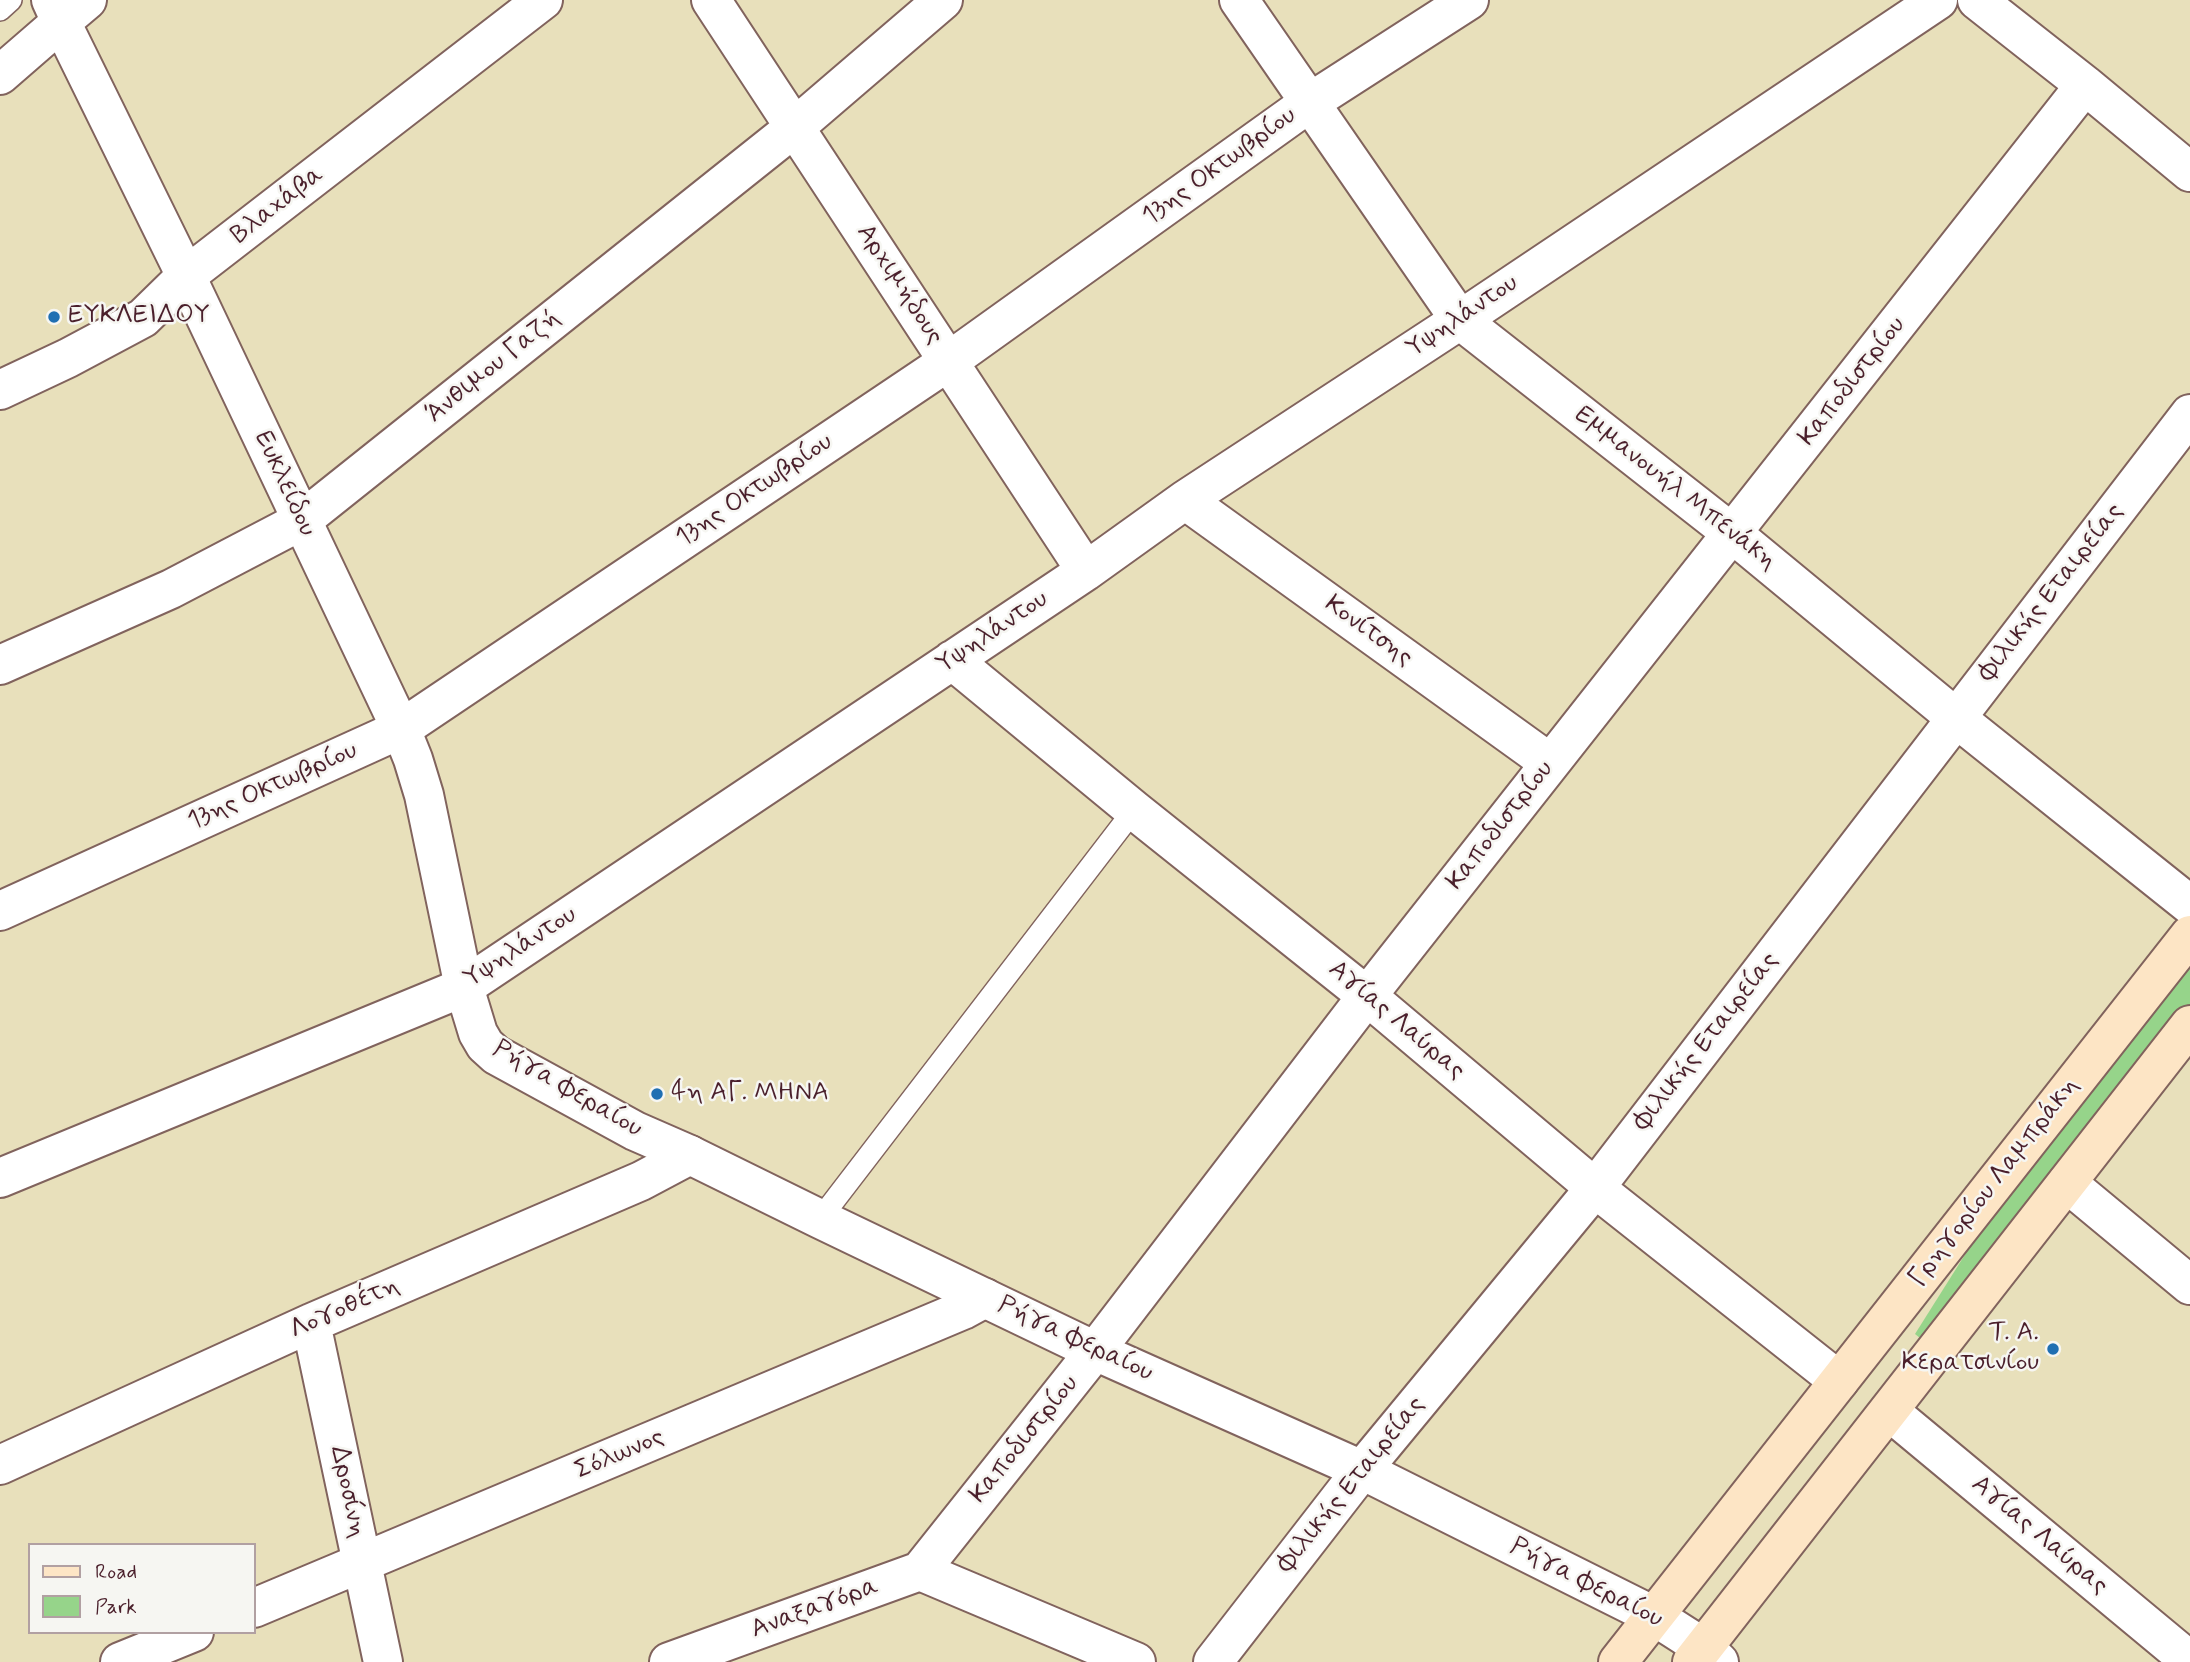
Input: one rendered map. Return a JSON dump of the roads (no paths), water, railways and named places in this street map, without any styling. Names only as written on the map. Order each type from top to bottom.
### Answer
[{"type":"main road","name":"Γρηγορίου Λαμπράκη","points":[[1618,1662],[2190,935]]},
{"type":"main road","points":[[1705,1657],[1888,1411],[2190,1025]]},
{"type":"street","name":"Βλαχάβα","points":[[0,390],[143,318],[186,276],[543,0]]},
{"type":"street","name":"Αρχιμήδους","points":[[711,0],[1086,571]]},
{"type":"street","name":"Άνθιμου Γαζή","points":[[0,665],[171,589],[301,521],[794,127],[943,0]]},
{"type":"street","name":"Εμμανουήλ Μπενάκη","points":[[1238,0],[1460,320],[1733,534],[1956,718],[2190,905]]},
{"type":"street","name":"13ης Οκτωβρίου","points":[[0,911],[401,729],[949,361],[1309,103],[1469,0]]},
{"type":"street","name":"Υψηλάντου","points":[[0,1178],[464,987],[1086,571],[1185,500],[1460,320],[1938,0]]},
{"type":"street","points":[[1977,0],[2190,172]]},
{"type":"street","name":"Ευκλείδου","points":[[67,7],[186,276],[401,729],[424,795],[464,987]]},
{"type":"street","points":[[0,75],[67,7]]},
{"type":"street","name":"Καποδιστρίου","points":[[920,1571],[1096,1351],[1367,996],[2085,85]]},
{"type":"street","name":"Φιλικής Εταιρείας","points":[[1213,1662],[1362,1470],[1595,1188],[2190,414]]},
{"type":"street","name":"Κονίτσης","points":[[1185,500],[1550,763]]},
{"type":"street","name":"Αγίας Λαύρας","points":[[952,660],[1367,996],[1595,1188],[1839,1381]]},
{"type":"street","name":"Ρήγα Φεραίου","points":[[464,987],[478,1033],[485,1045],[496,1055],[635,1131],[691,1155],[1096,1351],[1362,1470],[1654,1616],[1705,1657]]},
{"type":"street","name":"Λογοθέτη","points":[[0,1465],[311,1323],[641,1181],[691,1155]]},
{"type":"street","points":[[2067,1183],[2190,1285]]},
{"type":"street","name":"Σόλωνος","points":[[256,1607],[963,1310],[985,1298]]},
{"type":"street","name":"Δροσίνη","points":[[311,1323],[383,1662]]},
{"type":"street","name":"Αγίας Λαύρας","points":[[1888,1411],[2190,1661]]},
{"type":"street","points":[[920,1571],[1136,1662]]},
{"type":"street","name":"Αναξαγόρα","points":[[669,1662],[920,1571]]},
{"type":"street","points":[[120,1662],[189,1634]]},
{"type":"lane","points":[[0,10],[11,0]]},
{"type":"lane","points":[[820,1219],[1134,810]]},
{"type":"place","name":"ΕΥΚΛΕΙΔΟΥ","points":[[54,317]]},
{"type":"place","name":"4η ΑΓ. ΜΗΝΑ","points":[[657,1094]]},
{"type":"place","name":"Τ. Α. Κερατσινίου","points":[[2053,1349]]}]
